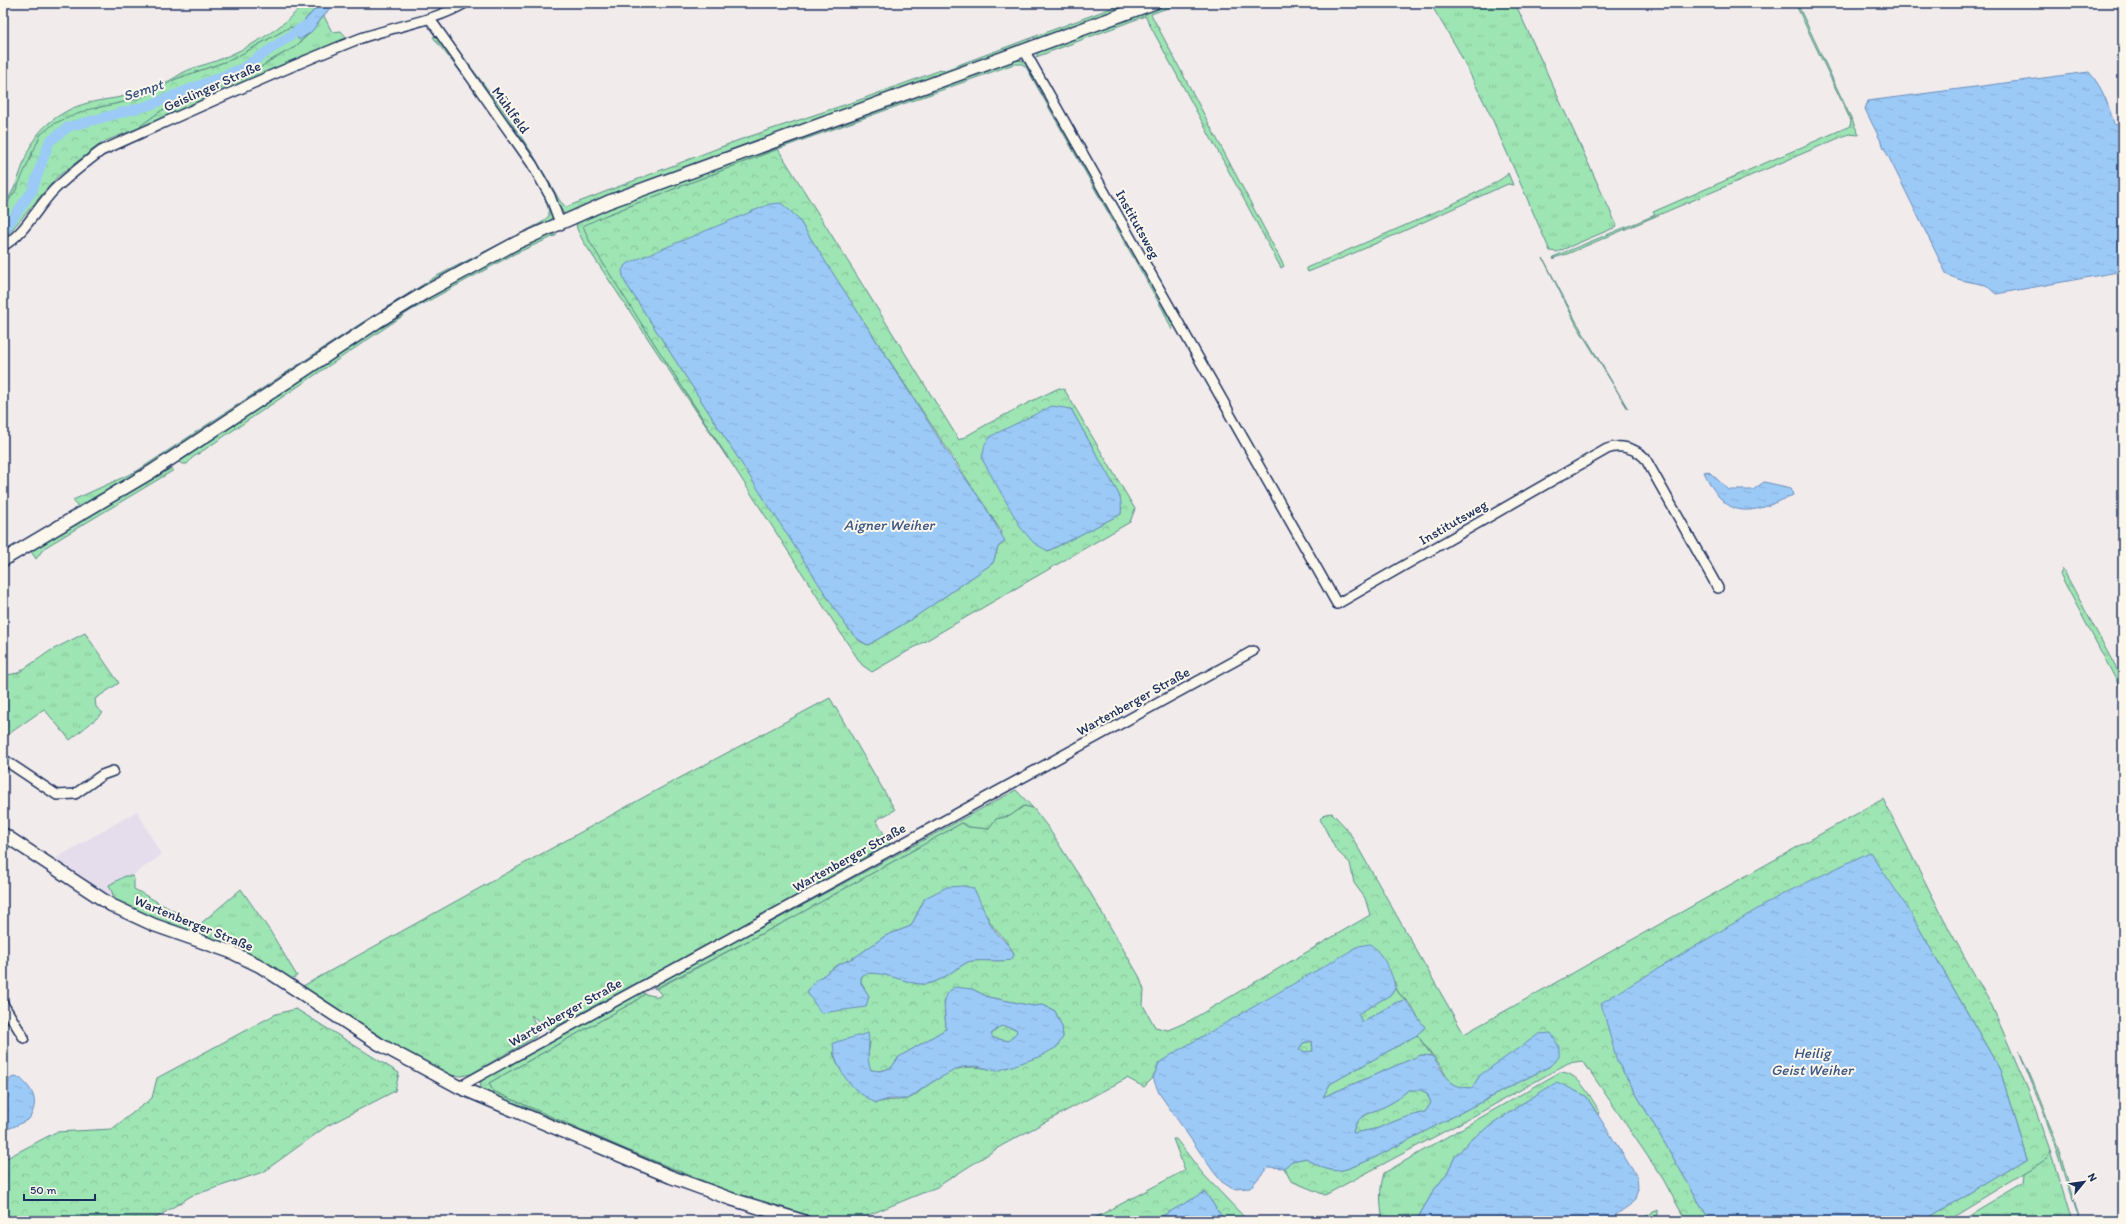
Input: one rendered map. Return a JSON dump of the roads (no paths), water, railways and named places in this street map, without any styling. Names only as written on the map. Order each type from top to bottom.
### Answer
[{"type":"main road","points":[[3,560],[109,498],[231,421],[352,338],[426,292],[516,243],[608,202],[1154,3]]},
{"type":"main road","name":"Wartenberger Straße","points":[[3,834],[124,912],[154,925],[231,952],[260,966],[379,1044],[459,1087],[685,1182],[731,1199],[803,1221]]},
{"type":"street","name":"Geislinger Straße","points":[[3,246],[19,232],[53,192],[78,168],[101,151],[312,57],[360,38],[430,19],[465,3]]},
{"type":"street","name":"Mühlfeld","points":[[430,19],[532,164],[550,196],[560,223]]},
{"type":"street","name":"Institutsweg","points":[[1024,50],[1337,604],[1614,446],[1636,451],[1645,458],[1718,588]]},
{"type":"street","name":"Wartenberger Straße","points":[[459,1087],[1253,651]]},
{"type":"street","points":[[3,759],[57,795],[75,794],[102,775],[113,771]]},
{"type":"street","points":[[3,1004],[24,1038]]},
{"type":"water","points":[[321,3],[334,3],[311,32],[299,40],[294,32]]},
{"type":"water","points":[[2089,72],[2101,90],[2114,124],[2123,127],[2123,271],[1996,294],[1986,285],[1961,280],[1947,275],[1865,109],[1868,101]]},
{"type":"water","name":"Aigner Weiher","points":[[781,203],[797,217],[957,467],[983,503],[1005,541],[998,547],[993,563],[912,619],[868,645],[852,633],[840,617],[625,282],[622,271],[625,265],[638,259],[770,204]]},
{"type":"water","points":[[1052,406],[1071,409],[1118,492],[1121,501],[1121,514],[1048,551],[1034,543],[1021,528],[982,459],[985,444],[991,436]]},
{"type":"water","points":[[1708,471],[1729,490],[1753,490],[1764,482],[1791,488],[1793,495],[1764,507],[1752,510],[1741,510],[1731,507],[1722,500],[1704,472]]},
{"type":"water","name":"Heilig Geist Weiher","points":[[1870,852],[1907,907],[2000,1070],[2027,1158],[1923,1221],[1710,1221],[1617,1061],[1601,1003],[1779,896]]},
{"type":"water","points":[[963,886],[973,888],[996,933],[1012,950],[1014,955],[1011,960],[971,961],[940,980],[928,984],[914,983],[882,974],[867,974],[861,976],[861,983],[869,996],[866,1007],[821,1013],[807,992],[814,982],[838,965],[857,956],[885,936],[911,926],[925,898],[947,887]]},
{"type":"water","points":[[1370,944],[1379,953],[1390,971],[1395,989],[1390,995],[1358,1014],[1362,1022],[1395,1003],[1405,1000],[1425,1027],[1417,1035],[1330,1084],[1323,1097],[1421,1055],[1432,1056],[1451,1082],[1463,1087],[1472,1088],[1480,1075],[1539,1034],[1551,1033],[1559,1047],[1559,1057],[1550,1066],[1372,1159],[1353,1167],[1332,1170],[1316,1164],[1306,1158],[1292,1161],[1284,1168],[1268,1167],[1250,1188],[1233,1189],[1222,1182],[1213,1171],[1159,1093],[1153,1078],[1159,1063],[1177,1051],[1359,946]],"holes":[[[1312,1041],[1313,1051],[1306,1052],[1299,1050],[1303,1043]],[[1409,1090],[1421,1090],[1427,1093],[1431,1103],[1425,1112],[1403,1118],[1376,1129],[1353,1133],[1358,1121],[1363,1117],[1393,1102]]]},
{"type":"water","points":[[954,987],[972,989],[988,997],[1033,1006],[1043,1005],[1055,1011],[1062,1027],[1063,1037],[1057,1047],[1039,1057],[997,1071],[977,1066],[961,1067],[932,1082],[908,1099],[889,1099],[876,1103],[852,1086],[841,1071],[837,1062],[833,1043],[868,1033],[868,1061],[871,1070],[880,1071],[891,1068],[899,1057],[946,1029],[944,1006],[946,996]],"holes":[[[1001,1026],[1016,1029],[1017,1032],[1009,1041],[993,1038],[991,1034]]]},
{"type":"water","points":[[13,1077],[20,1078],[28,1087],[34,1096],[34,1107],[29,1119],[13,1127],[3,1129],[3,1084]]},
{"type":"water","points":[[1557,1082],[1586,1096],[1637,1177],[1638,1189],[1634,1202],[1607,1221],[1416,1221],[1434,1190],[1446,1175],[1455,1157],[1469,1141],[1523,1103]]},
{"type":"water","points":[[1205,1192],[1225,1221],[1153,1221]]},
{"type":"waterway","name":"Sempt","points":[[3,232],[32,191],[49,142],[68,127],[150,105],[243,68],[306,25]]}]
